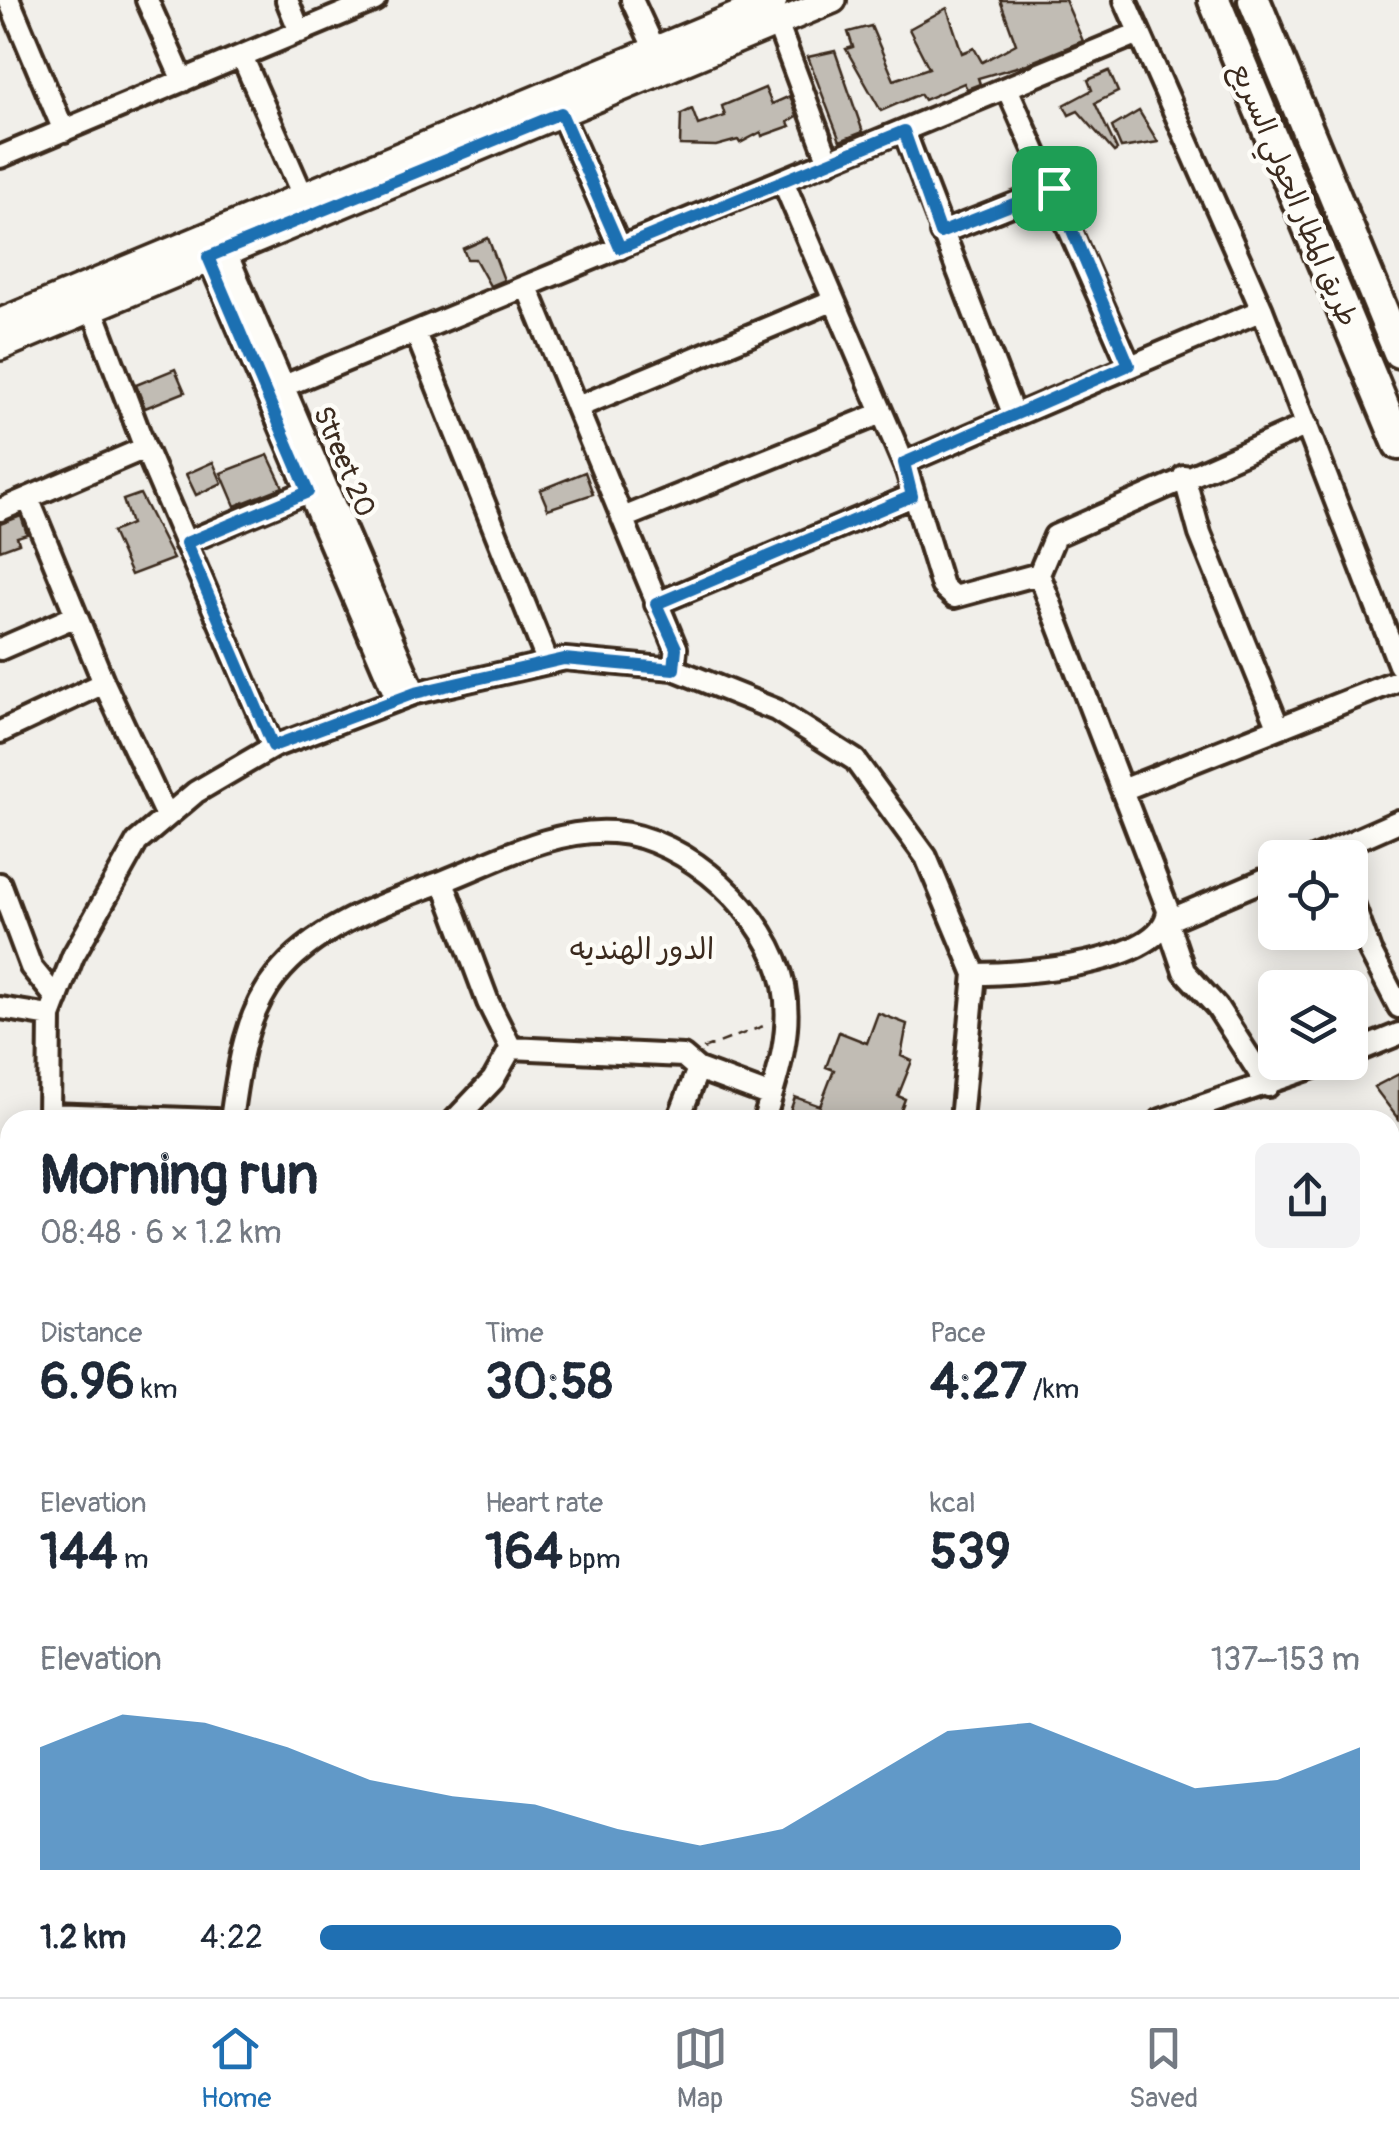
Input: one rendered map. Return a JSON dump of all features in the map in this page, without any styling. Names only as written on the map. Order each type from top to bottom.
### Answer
[{"type":"highway","name":"طريق المطار الحولي السريع","points":[[1214,0],[1399,444]]},
{"type":"highway","name":"طريق المطار الحولي السريع","points":[[1254,0],[1399,352]]},
{"type":"main road","points":[[0,322],[655,50],[775,12],[819,3]]},
{"type":"main road","points":[[0,347],[561,113],[775,12]]},
{"type":"street","points":[[9,0],[64,131]]},
{"type":"street","points":[[148,0],[183,81]]},
{"type":"street","points":[[286,0],[300,32]]},
{"type":"street","points":[[0,157],[376,0]]},
{"type":"street","points":[[632,0],[655,50]]},
{"type":"street","points":[[1126,0],[1262,310],[1399,665]]},
{"type":"street","points":[[775,12],[828,162]]},
{"type":"street","points":[[284,386],[1139,33]]},
{"type":"street","points":[[242,56],[303,196]]},
{"type":"street","points":[[1007,88],[1129,365]]},
{"type":"street","points":[[561,113],[620,248]]},
{"type":"street","points":[[904,131],[940,233],[1014,416]]},
{"type":"street","points":[[783,181],[904,463],[942,586],[954,597],[1039,574]]},
{"type":"street","points":[[940,233],[1054,188]]},
{"type":"street","name":"Street 20","points":[[217,254],[284,386],[406,696]]},
{"type":"street","name":"Street 20","points":[[217,254],[308,492],[406,696]]},
{"type":"street","points":[[527,287],[580,406],[676,648],[674,669]]},
{"type":"street","points":[[580,406],[832,300]]},
{"type":"street","points":[[92,308],[145,448],[273,746]]},
{"type":"street","points":[[904,463],[1262,310]]},
{"type":"street","points":[[416,333],[548,663]]},
{"type":"street","points":[[622,518],[882,412]]},
{"type":"street","points":[[1268,1086],[1218,1006],[1184,971],[1167,921],[1168,910],[1124,788],[1039,574],[1055,536],[1307,425]]},
{"type":"street","points":[[0,510],[145,448]]},
{"type":"street","points":[[1184,476],[1200,534],[1278,726]]},
{"type":"street","points":[[186,543],[308,492]]},
{"type":"street","points":[[656,604],[912,496]]},
{"type":"street","points":[[28,498],[104,683],[166,816]]},
{"type":"street","points":[[0,648],[76,616]]},
{"type":"street","points":[[49,1110],[53,1008],[73,956],[136,842],[219,776],[273,746],[406,696],[564,659],[674,669],[776,710],[855,760],[926,857],[975,974],[961,1110]]},
{"type":"street","points":[[1124,788],[1399,680]]},
{"type":"street","points":[[0,732],[104,683]]},
{"type":"street","points":[[1358,840],[1399,822]]},
{"type":"street","points":[[233,1110],[250,1025],[277,975],[328,932],[377,906],[531,846],[575,834],[615,832],[664,848],[719,878],[760,932],[784,984],[787,1036],[767,1110]]},
{"type":"street","points":[[443,882],[488,1002],[511,1048]]},
{"type":"street","points":[[975,974],[1086,964],[1108,953],[1138,948],[1158,936],[1167,921],[1258,882]]},
{"type":"street","points":[[0,884],[31,967],[53,1008]]},
{"type":"street","points":[[1368,946],[1399,1007]]},
{"type":"street","points":[[0,1008],[53,1008]]},
{"type":"street","points":[[1368,1047],[1399,1034]]},
{"type":"street","points":[[511,1048],[691,1063],[771,1096]]},
{"type":"street","points":[[464,1110],[493,1080],[511,1048]]},
{"type":"street","points":[[680,1110],[691,1063]]},
{"type":"street","points":[[1193,1110],[1283,1080]]},
{"type":"path","points":[[691,1063],[786,1017]]},
{"type":"building","points":[[1000,0],[1065,0],[1083,41],[1027,64],[978,78],[980,84],[967,89],[964,83],[924,100],[920,94],[881,111],[846,49],[853,47],[848,32],[871,26],[894,80],[929,68],[909,29],[947,8],[962,53],[974,48],[982,62],[1016,44]]},
{"type":"building","points":[[835,51],[863,132],[840,141],[808,57]]},
{"type":"building","points":[[1109,71],[1118,92],[1095,103],[1117,150],[1114,152],[1078,111],[1069,115],[1064,105],[1092,90],[1088,80]]},
{"type":"building","points":[[765,88],[772,104],[790,96],[797,116],[788,122],[790,126],[762,136],[761,132],[740,143],[738,140],[716,146],[680,145],[681,114],[692,109],[698,125],[725,116],[722,106]]},
{"type":"building","points":[[1139,111],[1158,142],[1121,148],[1112,127]]},
{"type":"building","points":[[488,238],[504,280],[490,286],[475,259],[467,259],[463,249]]},
{"type":"building","points":[[175,369],[185,392],[145,408],[136,385]]},
{"type":"building","points":[[268,455],[283,487],[235,506],[221,473]]},
{"type":"building","points":[[213,462],[222,483],[196,495],[186,474]]},
{"type":"building","points":[[585,472],[593,494],[548,509],[540,490]]},
{"type":"building","points":[[140,494],[173,559],[131,575],[112,532],[131,524],[123,500]]},
{"type":"building","points":[[21,516],[27,534],[17,537],[19,543],[0,550],[0,524]]},
{"type":"building","points":[[878,1013],[907,1024],[901,1056],[912,1061],[898,1096],[905,1099],[901,1110],[790,1110],[795,1097],[820,1106],[834,1070],[826,1067],[839,1032],[867,1043]]},
{"type":"building","points":[[1399,1074],[1399,1110],[1391,1110],[1374,1087]]},
{"type":"district","name":"الدور الهنديه","points":[[642,949]]},
{"type":"route","points":[[561,113],[620,248],[904,131],[940,233],[1054,188],[1129,365],[904,463],[912,496],[656,604],[676,648],[674,669],[564,659],[415,693],[273,746],[186,543],[308,492],[208,257],[561,113]]}]
